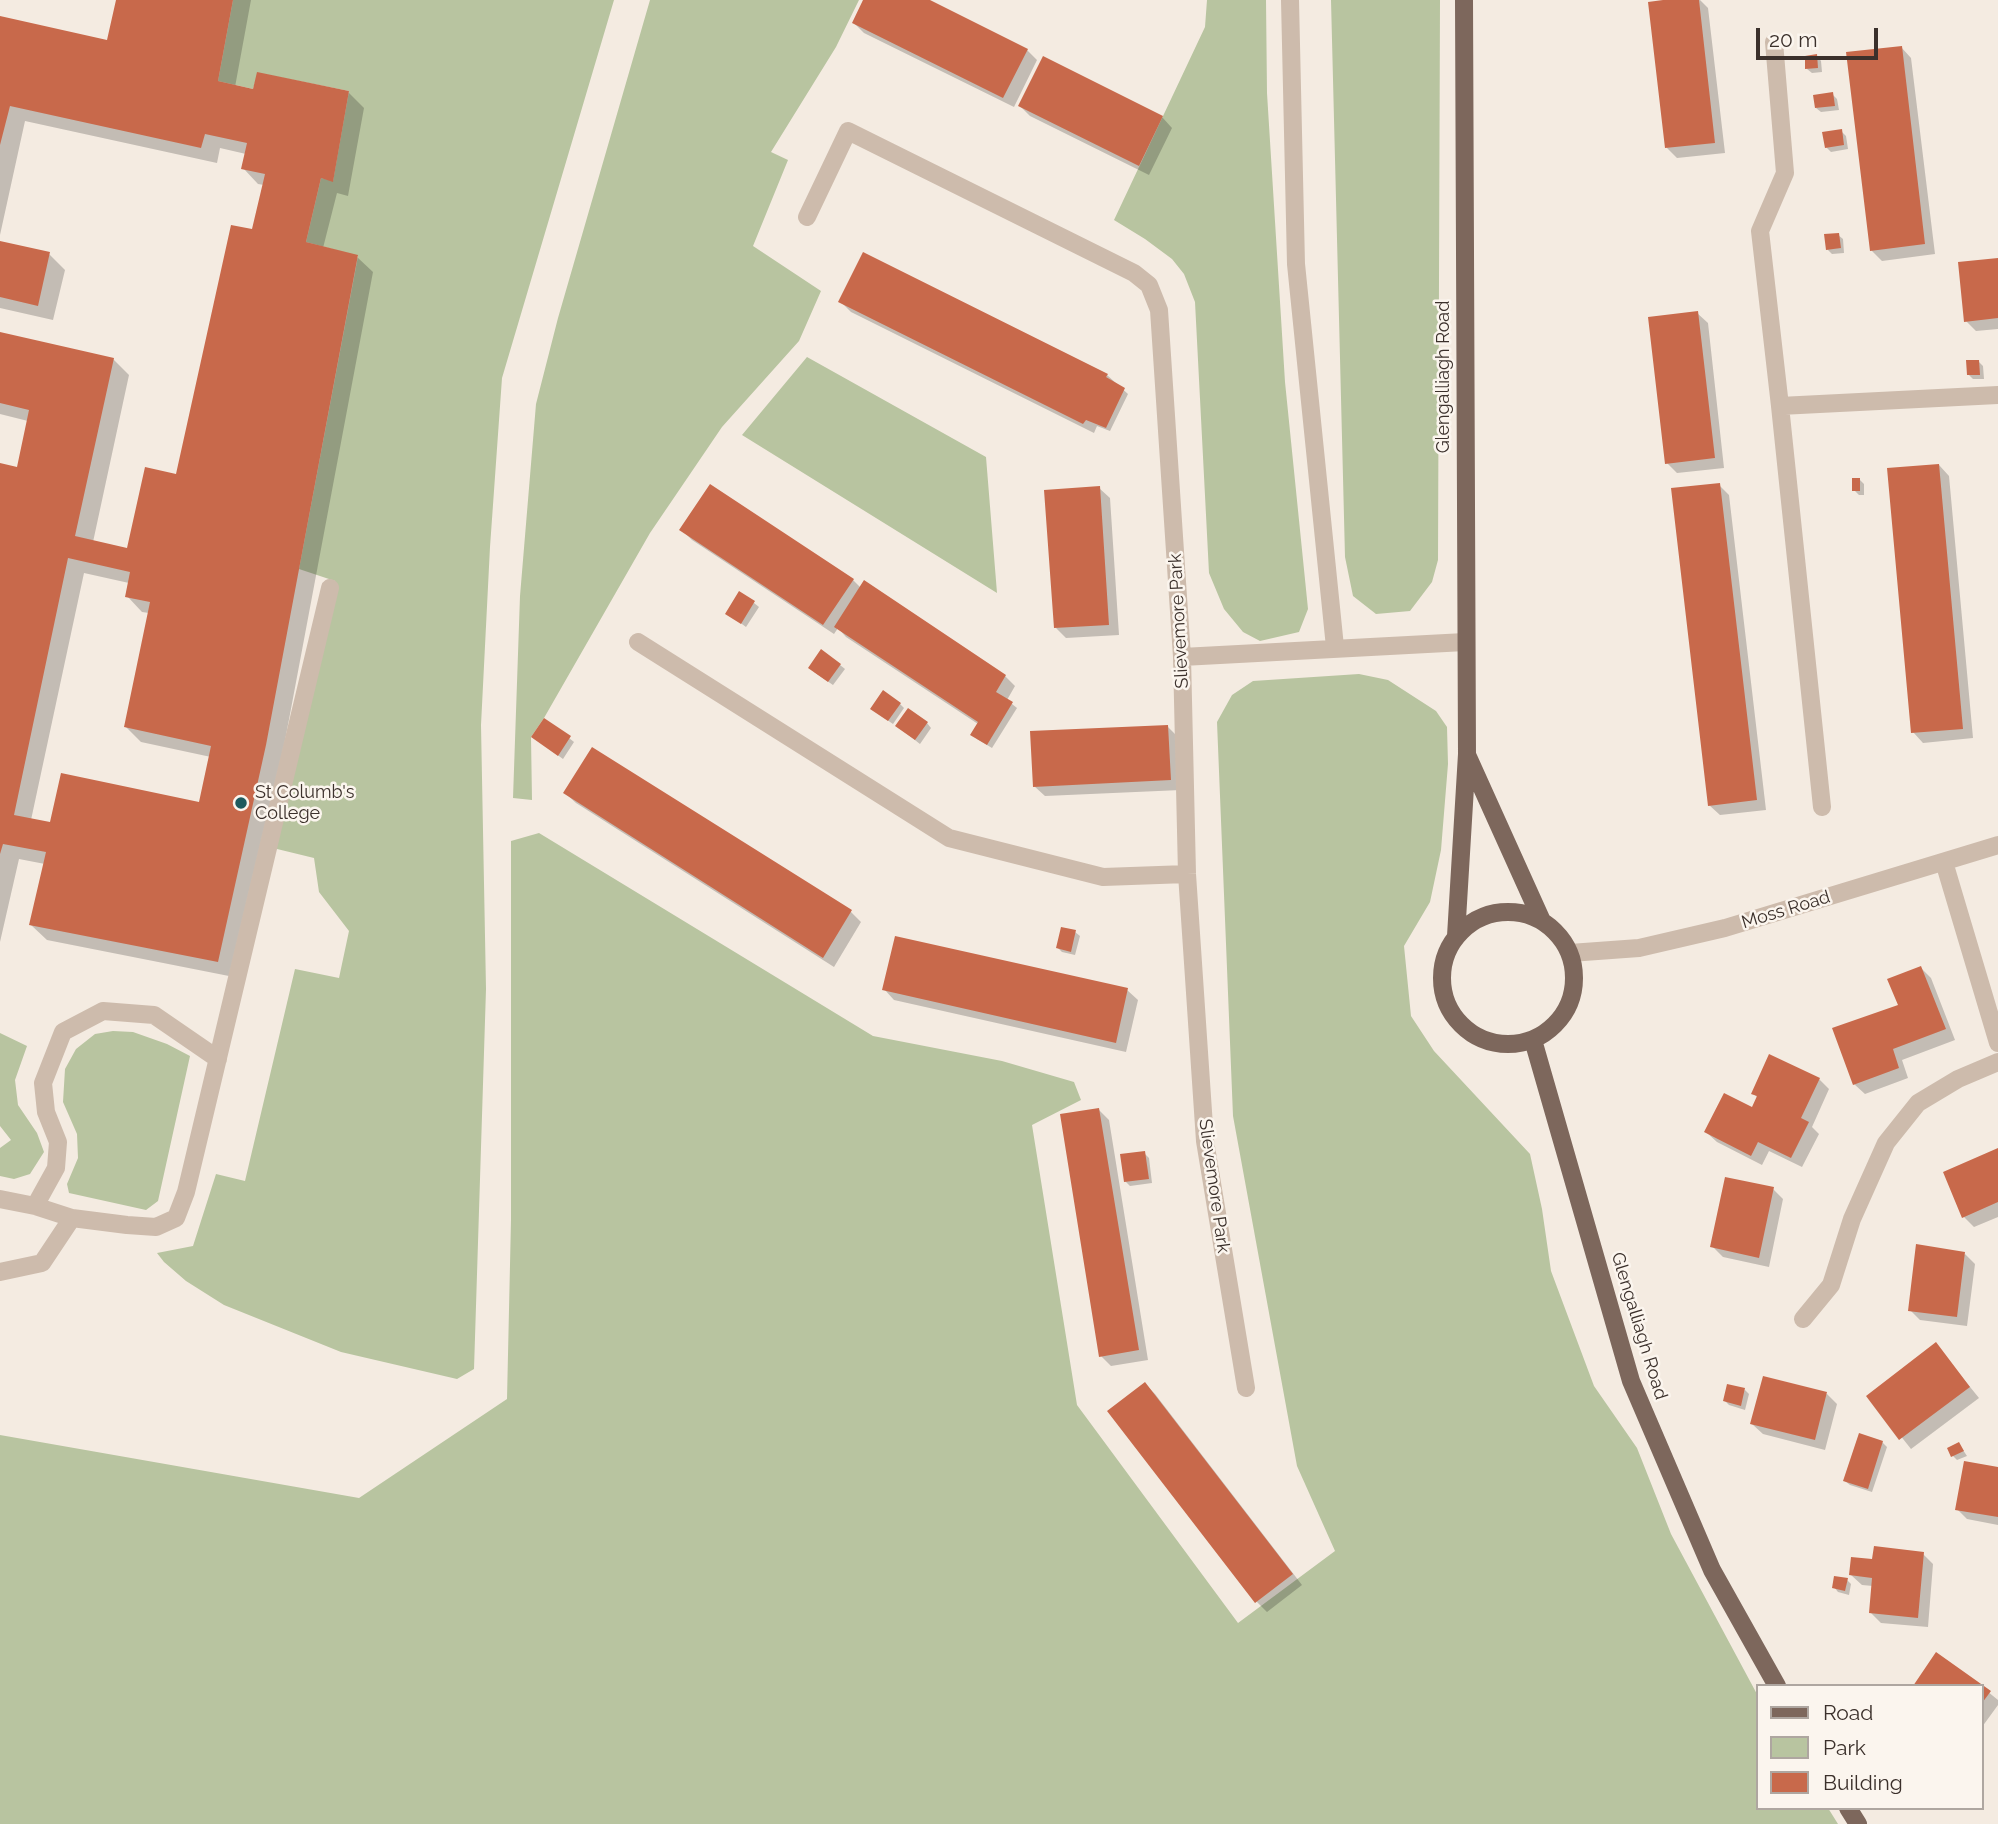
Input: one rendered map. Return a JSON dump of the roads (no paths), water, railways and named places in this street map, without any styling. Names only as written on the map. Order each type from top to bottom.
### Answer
[{"type":"main road","name":"Glengalliagh Road","points":[[1456,936],[1467,754],[1464,0]]},
{"type":"main road","name":"Glengalliagh Road","points":[[1467,754],[1542,921]]},
{"type":"main road","points":[[1513,911],[1542,921],[1561,937],[1570,953],[1574,973],[1572,994],[1564,1013],[1550,1029],[1533,1040],[1511,1044],[1490,1042],[1470,1032],[1455,1017],[1444,998],[1441,977],[1445,956],[1456,936],[1471,922],[1491,913],[1513,911]]},
{"type":"main road","name":"Glengalliagh Road","points":[[1533,1040],[1631,1381],[1712,1570],[1776,1684]]},
{"type":"street","points":[[1290,0],[1296,264],[1335,647]]},
{"type":"street","points":[[1774,42],[1785,173],[1760,231],[1822,807]]},
{"type":"street","name":"Slievemore Park","points":[[807,217],[848,131],[1107,257],[1149,285],[1159,310],[1182,657],[1187,874],[1205,1141],[1246,1388]]},
{"type":"street","points":[[1780,406],[1998,395]]},
{"type":"street","points":[[0,1199],[35,1206],[72,1219],[156,1227],[176,1218],[186,1192],[330,587]]},
{"type":"street","points":[[638,642],[949,838],[1103,877],[1187,874]]},
{"type":"street","points":[[1182,657],[1465,642]]},
{"type":"street","name":"Moss Road","points":[[1570,953],[1639,948],[1726,928],[1998,845]]},
{"type":"street","points":[[1944,862],[1998,1044]]},
{"type":"street","points":[[35,1206],[56,1168],[58,1142],[46,1112],[43,1083],[63,1032],[103,1011],[154,1015],[218,1059]]},
{"type":"street","points":[[1803,1319],[1831,1285],[1852,1219],[1886,1143],[1919,1103],[1958,1079],[1998,1062]]},
{"type":"street","points":[[0,1272],[42,1263],[72,1219]]},
{"type":"place","name":"St Columb's College","points":[[241,803]]}]
